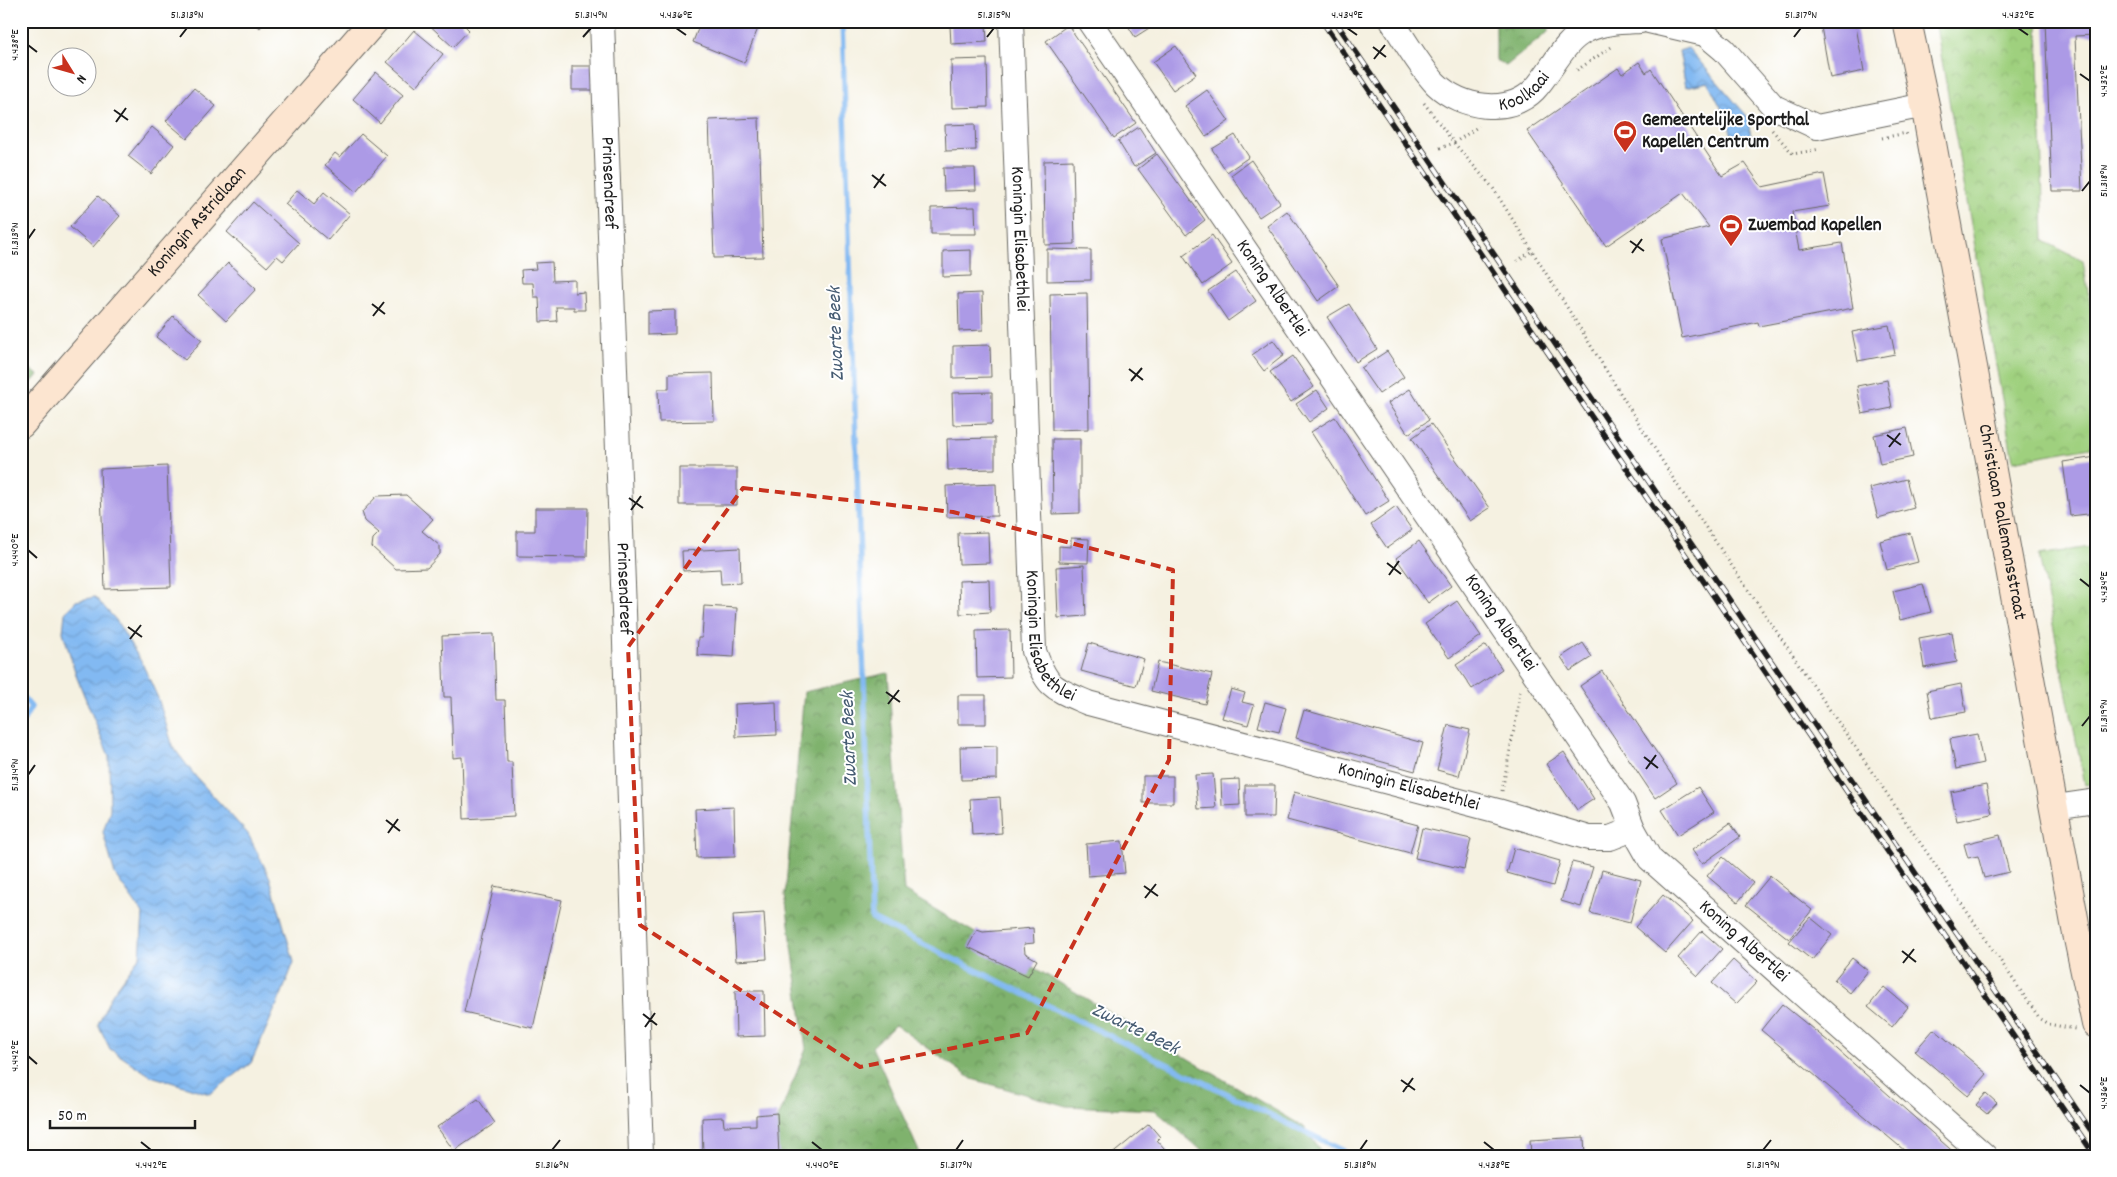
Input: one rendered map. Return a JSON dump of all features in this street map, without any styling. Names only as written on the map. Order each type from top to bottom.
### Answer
[{"type":"street","name":"Koningin Astridlaan","points":[[21,424],[374,21]]},
{"type":"street","name":"Prinsendreef","points":[[602,21],[641,1156]]},
{"type":"street","name":"Koningin Elisabethlei","points":[[1011,21],[1034,651],[1042,674],[1056,690],[1088,702],[1498,811],[1589,838],[1610,838],[1633,829]]},
{"type":"street","name":"Koning Albertlei","points":[[1089,21],[1531,666],[1623,804],[1633,829],[1650,859],[1676,884],[1986,1156]]},
{"type":"street","name":"Koolkaai","points":[[1392,21],[1436,84],[1461,99],[1479,105],[1497,107],[1517,102],[1533,90],[1571,42],[1587,29],[1614,23],[1640,21]]},
{"type":"street","points":[[1649,21],[1705,34],[1724,50],[1774,107],[1817,127],[1926,106]]},
{"type":"street","name":"Christiaan Pallemansstraat","points":[[1908,21],[1926,106],[2055,807],[2076,929],[2088,1026]]},
{"type":"street","points":[[2055,807],[2096,801]]},
{"type":"path","points":[[1569,75],[1615,45]]},
{"type":"path","points":[[1440,148],[1454,143],[1482,124]]},
{"type":"path","points":[[1768,126],[1794,154],[1822,149]]},
{"type":"path","points":[[1878,138],[1906,133],[1914,143],[1932,142]]},
{"type":"path","points":[[1493,188],[1687,499],[2040,1019],[2048,1024],[2088,1026]]},
{"type":"path","points":[[1518,261],[1532,251]]},
{"type":"path","points":[[1498,811],[1516,723],[1520,689]]},
{"type":"highlighted area","points":[[743,488],[953,512],[1173,570],[1169,760],[1027,1033],[860,1067],[640,925],[628,647]]},
{"type":"green space","points":[[1496,21],[1548,21],[1549,31],[1506,66],[1496,60]]},
{"type":"green space","points":[[1935,21],[2038,21],[2044,241],[2083,261],[2096,340],[2096,446],[2013,461]]},
{"type":"green space","points":[[21,362],[38,375],[21,395]]},
{"type":"green space","points":[[2096,546],[2096,783],[2085,785],[2039,555]]},
{"type":"green space","points":[[888,673],[904,891],[1304,1127],[1324,1156],[1208,1156],[1155,1110],[1066,1106],[972,1079],[895,1025],[872,1047],[921,1156],[763,1156],[806,1049],[785,895],[804,692]]},
{"type":"water","points":[[1688,48],[1747,116],[1751,136],[1733,140],[1728,121],[1708,82],[1686,87],[1679,51]]},
{"type":"water","points":[[95,597],[116,620],[142,663],[158,698],[173,747],[196,777],[248,834],[270,878],[294,962],[251,1063],[210,1094],[151,1076],[110,1049],[98,1024],[112,994],[140,956],[143,914],[115,875],[103,832],[110,810],[109,756],[77,678],[63,632],[65,613],[76,601]]},
{"type":"building","points":[[252,21],[265,21],[260,28]]},
{"type":"building","points":[[425,21],[460,21],[469,30],[453,47]]},
{"type":"building","points":[[701,21],[761,21],[744,63],[693,42]]},
{"type":"building","points":[[1125,21],[1156,21],[1157,23],[1135,37]]},
{"type":"building","points":[[1820,21],[1855,21],[1864,71],[1830,78]]},
{"type":"building","points":[[2045,21],[2096,21],[2096,35],[2075,36],[2082,191],[2052,191]]},
{"type":"building","points":[[986,23],[987,42],[951,44],[950,26]]},
{"type":"building","points":[[1068,25],[1136,123],[1114,138],[1046,41]]},
{"type":"building","points":[[414,30],[443,54],[416,87],[387,62]]},
{"type":"building","points":[[1176,46],[1196,74],[1173,90],[1153,62]]},
{"type":"building","points":[[987,59],[988,107],[952,108],[951,60]]},
{"type":"building","points":[[1639,62],[1646,73],[1651,69],[1722,176],[1745,163],[1762,187],[1824,174],[1830,206],[1792,212],[1799,250],[1842,243],[1853,308],[1759,326],[1758,322],[1682,338],[1662,239],[1709,227],[1683,193],[1606,246],[1527,131],[1618,68],[1622,74]]},
{"type":"building","points":[[572,66],[593,66],[593,90],[572,90]]},
{"type":"building","points":[[376,72],[403,95],[380,123],[353,99]]},
{"type":"building","points":[[194,88],[216,106],[187,139],[166,121]]},
{"type":"building","points":[[1207,90],[1229,121],[1206,137],[1185,106]]},
{"type":"building","points":[[759,118],[763,257],[714,258],[709,120]]},
{"type":"building","points":[[975,124],[976,150],[946,151],[945,125]]},
{"type":"building","points":[[152,127],[174,145],[151,174],[128,156]]},
{"type":"building","points":[[1139,127],[1156,153],[1134,167],[1118,141]]},
{"type":"building","points":[[361,134],[387,156],[356,192],[325,165],[335,153],[340,157]]},
{"type":"building","points":[[1235,135],[1249,157],[1227,172],[1212,149]]},
{"type":"building","points":[[1157,154],[1205,220],[1186,235],[1138,169]]},
{"type":"building","points":[[1073,160],[1075,244],[1045,245],[1044,161]]},
{"type":"building","points":[[1251,160],[1280,203],[1259,217],[1231,175]]},
{"type":"building","points":[[943,168],[975,168],[976,190],[944,191]]},
{"type":"building","points":[[297,190],[314,204],[324,192],[350,214],[328,240],[285,204]]},
{"type":"building","points":[[98,196],[120,216],[93,247],[70,227]]},
{"type":"building","points":[[253,202],[299,243],[283,261],[277,256],[267,267],[227,232]]},
{"type":"building","points":[[975,207],[976,234],[931,234],[931,208]]},
{"type":"building","points":[[1287,211],[1339,286],[1318,301],[1267,226]]},
{"type":"building","points":[[1212,235],[1232,264],[1203,285],[1183,256]]},
{"type":"building","points":[[1047,249],[1091,250],[1091,280],[1047,281]]},
{"type":"building","points":[[971,250],[971,276],[943,277],[943,251]]},
{"type":"building","points":[[552,262],[553,281],[575,280],[575,293],[584,292],[585,310],[574,310],[574,307],[556,307],[557,321],[540,322],[539,297],[534,297],[533,283],[522,283],[521,270],[536,269],[535,263]]},
{"type":"building","points":[[228,263],[256,289],[226,321],[198,295]]},
{"type":"building","points":[[1236,272],[1256,301],[1228,321],[1208,291]]},
{"type":"building","points":[[982,293],[983,330],[959,331],[958,294]]},
{"type":"building","points":[[1087,293],[1089,429],[1052,430],[1050,294]]},
{"type":"building","points":[[1349,304],[1377,349],[1356,362],[1327,317]]},
{"type":"building","points":[[675,310],[675,334],[648,335],[648,311]]},
{"type":"building","points":[[173,316],[202,340],[185,360],[156,337]]},
{"type":"building","points":[[1889,325],[1895,354],[1858,361],[1852,332]]},
{"type":"building","points":[[1273,340],[1284,355],[1264,371],[1252,355]]},
{"type":"building","points":[[990,345],[991,377],[953,378],[953,346]]},
{"type":"building","points":[[1387,351],[1404,377],[1379,394],[1361,368]]},
{"type":"building","points":[[1293,356],[1314,387],[1291,402],[1270,372]]},
{"type":"building","points":[[713,373],[714,421],[659,422],[658,389],[669,389],[669,374]]},
{"type":"building","points":[[1887,380],[1892,408],[1862,414],[1857,386]]},
{"type":"building","points":[[1410,389],[1429,420],[1408,434],[1388,403]]},
{"type":"building","points":[[1317,390],[1329,408],[1309,422],[1296,404]]},
{"type":"building","points":[[992,392],[992,424],[953,425],[952,393]]},
{"type":"building","points":[[1335,417],[1389,501],[1365,516],[1311,432]]},
{"type":"building","points":[[1431,424],[1490,508],[1470,521],[1412,438]]},
{"type":"building","points":[[1907,428],[1913,457],[1880,464],[1874,435]]},
{"type":"building","points":[[995,438],[995,469],[948,470],[947,439]]},
{"type":"building","points":[[1052,439],[1080,439],[1080,513],[1053,514]]},
{"type":"building","points":[[2096,457],[2096,513],[2070,516],[2063,462]]},
{"type":"building","points":[[167,466],[171,587],[105,589],[100,469]]},
{"type":"building","points":[[679,468],[737,468],[737,505],[679,505]]},
{"type":"building","points":[[1906,479],[1914,508],[1878,518],[1870,488]]},
{"type":"building","points":[[996,484],[997,516],[947,517],[946,486]]},
{"type":"building","points":[[406,495],[433,519],[422,531],[440,546],[440,554],[427,568],[396,569],[372,547],[373,539],[379,533],[365,521],[362,512],[377,496]]},
{"type":"building","points":[[1396,507],[1412,530],[1387,548],[1371,525]]},
{"type":"building","points":[[535,508],[588,508],[587,557],[517,556],[517,531],[535,531]]},
{"type":"building","points":[[988,532],[989,563],[959,564],[958,533]]},
{"type":"building","points":[[1910,533],[1918,562],[1887,570],[1880,541]]},
{"type":"building","points":[[1071,538],[1089,539],[1088,563],[1059,562],[1059,546],[1071,547]]},
{"type":"building","points":[[1419,541],[1451,586],[1428,603],[1396,558]]},
{"type":"building","points":[[740,548],[741,583],[721,584],[720,569],[683,571],[682,551]]},
{"type":"building","points":[[1084,565],[1086,616],[1058,618],[1056,567]]},
{"type":"building","points":[[989,580],[990,612],[960,614],[959,581]]},
{"type":"building","points":[[1923,584],[1931,612],[1900,620],[1893,591]]},
{"type":"building","points":[[1457,601],[1481,636],[1449,658],[1425,624]]},
{"type":"building","points":[[704,606],[737,608],[734,657],[697,655],[698,638],[702,638]]},
{"type":"building","points":[[1010,630],[1011,677],[977,678],[976,631]]},
{"type":"building","points":[[1952,632],[1957,662],[1924,668],[1919,638]]},
{"type":"building","points":[[494,634],[496,700],[505,700],[507,762],[512,762],[514,816],[464,819],[462,757],[453,758],[451,697],[444,697],[442,636]]},
{"type":"building","points":[[1089,643],[1144,659],[1136,686],[1081,671]]},
{"type":"building","points":[[1583,643],[1592,657],[1570,671],[1561,657]]},
{"type":"building","points":[[1486,645],[1502,669],[1472,689],[1456,665]]},
{"type":"building","points":[[1158,662],[1212,674],[1205,704],[1151,691]]},
{"type":"building","points":[[1602,671],[1677,783],[1655,798],[1580,686]]},
{"type":"building","points":[[1961,684],[1966,712],[1932,718],[1927,691]]},
{"type":"building","points":[[1231,689],[1245,693],[1242,702],[1254,705],[1248,725],[1222,718]]},
{"type":"building","points":[[958,695],[986,695],[986,724],[958,724]]},
{"type":"building","points":[[776,702],[777,735],[736,737],[735,704]]},
{"type":"building","points":[[1265,702],[1286,708],[1279,732],[1258,727]]},
{"type":"building","points":[[1304,710],[1423,743],[1415,771],[1296,738]]},
{"type":"building","points":[[1448,725],[1470,730],[1459,776],[1437,770]]},
{"type":"building","points":[[1977,734],[1983,763],[1956,769],[1950,739]]},
{"type":"building","points":[[997,746],[997,779],[961,780],[960,747]]},
{"type":"building","points":[[1564,752],[1594,799],[1577,810],[1546,764]]},
{"type":"building","points":[[1213,774],[1216,808],[1198,809],[1195,775]]},
{"type":"building","points":[[1143,776],[1173,776],[1173,803],[1143,803]]},
{"type":"building","points":[[1239,779],[1240,805],[1222,806],[1221,780]]},
{"type":"building","points":[[1245,785],[1275,785],[1274,817],[1245,817]]},
{"type":"building","points":[[1986,785],[1992,814],[1957,821],[1951,792]]},
{"type":"building","points":[[1698,787],[1714,812],[1678,835],[1662,810]]},
{"type":"building","points":[[1294,792],[1418,825],[1410,853],[1287,820]]},
{"type":"building","points":[[1000,797],[1002,833],[972,835],[970,799]]},
{"type":"building","points":[[734,807],[735,857],[697,858],[695,809]]},
{"type":"building","points":[[1730,823],[1740,837],[1702,864],[1692,850]]},
{"type":"building","points":[[1422,828],[1471,839],[1464,869],[1415,858]]},
{"type":"building","points":[[2000,835],[2009,872],[1984,878],[1978,856],[1968,858],[1964,844]]},
{"type":"building","points":[[1122,841],[1125,873],[1088,876],[1086,844]]},
{"type":"building","points":[[1514,848],[1560,861],[1553,886],[1507,873]]},
{"type":"building","points":[[1723,857],[1753,883],[1738,902],[1707,876]]},
{"type":"building","points":[[1572,862],[1593,867],[1581,907],[1561,901]]},
{"type":"building","points":[[1602,870],[1641,880],[1630,923],[1590,913]]},
{"type":"building","points":[[1770,876],[1812,910],[1789,939],[1746,905]]},
{"type":"building","points":[[494,886],[562,900],[533,1028],[464,1012]]},
{"type":"building","points":[[1663,895],[1693,921],[1665,953],[1635,927]]},
{"type":"building","points":[[764,913],[767,959],[736,961],[733,915]]},
{"type":"building","points":[[1810,917],[1832,935],[1812,960],[1789,942]]},
{"type":"building","points":[[1033,928],[1034,943],[1024,944],[1025,953],[1037,960],[1028,976],[968,947],[977,930],[983,932]]},
{"type":"building","points":[[1702,931],[1722,949],[1698,976],[1678,958]]},
{"type":"building","points":[[1852,958],[1868,971],[1850,993],[1834,980]]},
{"type":"building","points":[[1733,960],[1757,982],[1736,1004],[1712,983]]},
{"type":"building","points":[[1884,987],[1908,1007],[1892,1027],[1868,1007]]},
{"type":"building","points":[[735,991],[764,991],[765,1036],[736,1037]]},
{"type":"building","points":[[1782,1004],[1829,1042],[1958,1156],[1911,1156],[1761,1030]]},
{"type":"building","points":[[1934,1029],[1987,1074],[1968,1096],[1915,1051]]},
{"type":"building","points":[[1986,1093],[1997,1103],[1987,1114],[1976,1105]]},
{"type":"building","points":[[478,1099],[495,1123],[454,1151],[437,1127]]},
{"type":"building","points":[[777,1113],[779,1156],[703,1156],[702,1118],[723,1117],[724,1126],[756,1125],[756,1115]]},
{"type":"building","points":[[1149,1124],[1160,1137],[1157,1140],[1171,1156],[1110,1156]]},
{"type":"building","points":[[1584,1137],[1585,1156],[1531,1156],[1530,1140]]},
{"type":"building","points":[[1794,1151],[1794,1156],[1750,1156],[1750,1154]]},
{"type":"waterway","name":"Zwarte Beek","points":[[842,21],[872,919],[1354,1156]]},
{"type":"waterway","points":[[21,695],[31,707],[21,725]]},
{"type":"railway","points":[[1322,21],[2095,1156]]},
{"type":"railway","points":[[1335,21],[2096,1138]]},
{"type":"place","name":"Gemeentelijke Sporthal Kapellen Centrum","points":[[1625,153]]},
{"type":"place","name":"Zwembad Kapellen","points":[[1731,247]]}]
